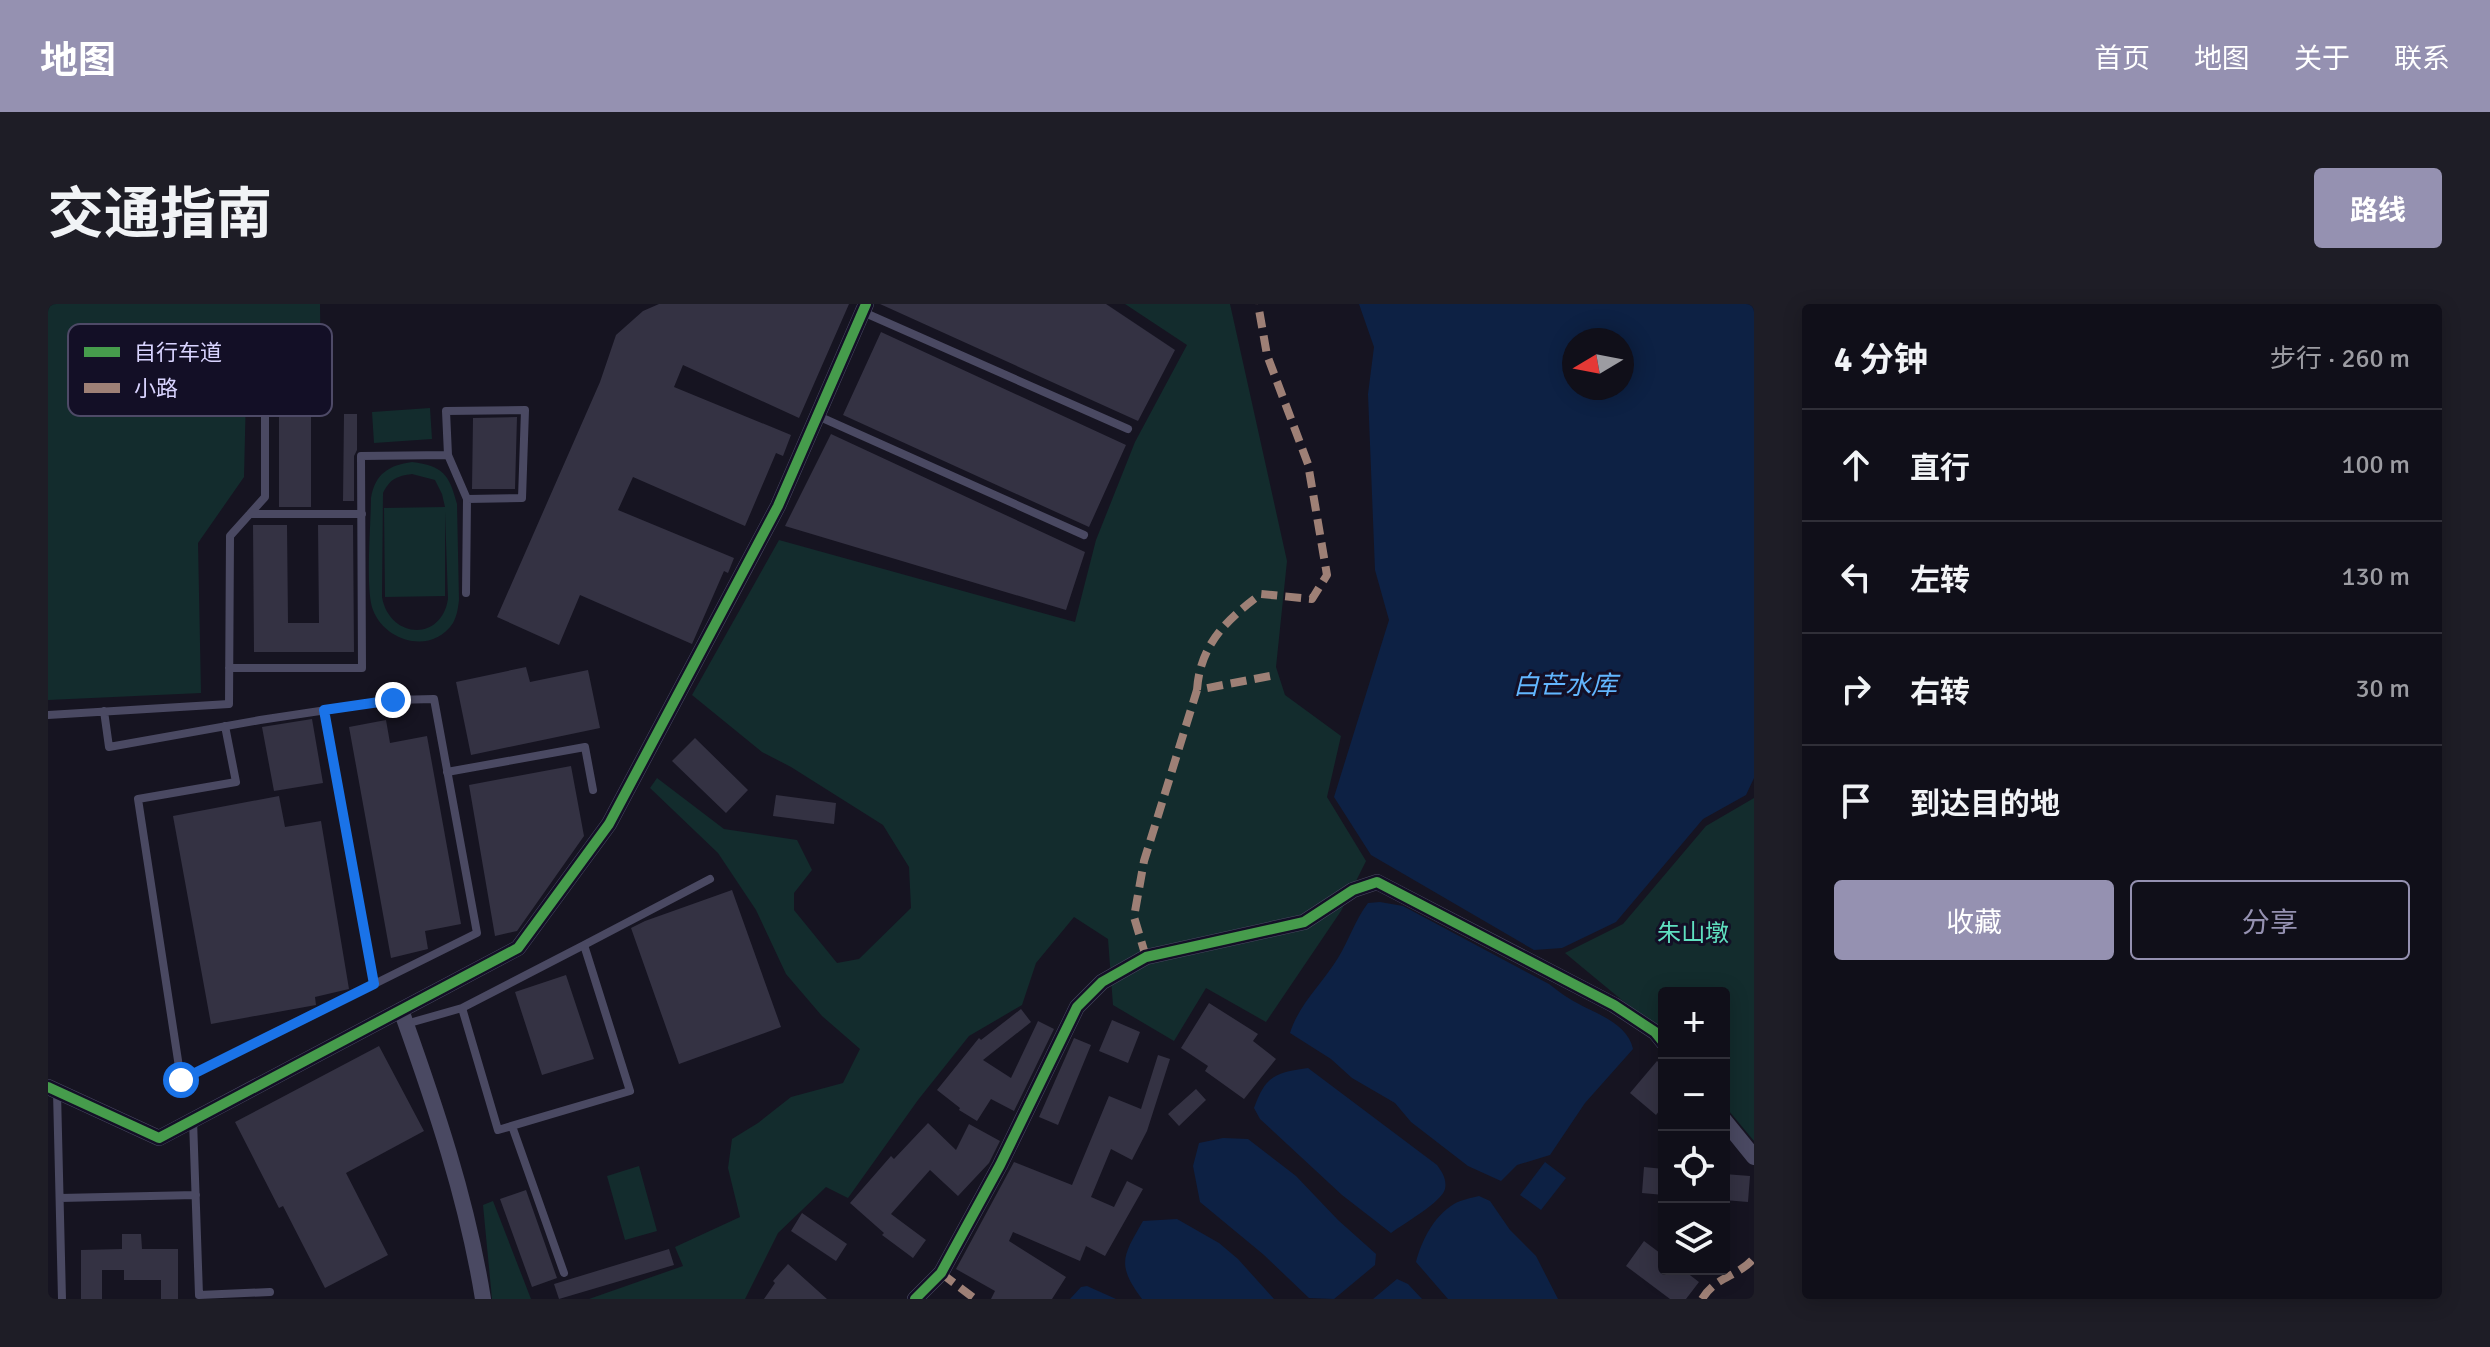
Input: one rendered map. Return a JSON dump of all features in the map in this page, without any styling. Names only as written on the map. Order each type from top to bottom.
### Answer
[{"type":"street","points":[[52,1089],[159,1138],[404,1017],[518,948],[609,824],[778,506],[864,308]]},
{"type":"street","points":[[915,1299],[941,1273],[1000,1165],[1077,1007],[1102,982],[1146,957],[1304,922],[1353,890],[1377,882],[1614,1005],[1658,1036]]},
{"type":"street","points":[[404,1017],[444,1129],[459,1182],[475,1246],[483,1299]]},
{"type":"street","points":[[1730,1127],[1754,1157]]},
{"type":"lane","points":[[864,308],[1128,429]]},
{"type":"lane","points":[[466,593],[467,499],[448,455],[446,411],[525,410],[522,498],[467,499]]},
{"type":"lane","points":[[48,715],[229,704],[230,536],[265,497],[265,416]]},
{"type":"lane","points":[[817,416],[1084,535]]},
{"type":"lane","points":[[229,668],[362,668],[361,456],[448,455]]},
{"type":"lane","points":[[250,514],[362,514]]},
{"type":"lane","points":[[104,711],[109,747],[225,726],[324,710],[393,700],[434,699],[477,933],[181,1080],[138,799],[236,782],[225,726]]},
{"type":"lane","points":[[324,710],[374,984]]},
{"type":"lane","points":[[447,772],[585,747],[593,790]]},
{"type":"lane","points":[[404,1017],[462,1008],[710,879]]},
{"type":"lane","points":[[462,1008],[498,1130],[630,1091],[584,945]]},
{"type":"lane","points":[[52,1089],[60,1198],[62,1299]]},
{"type":"lane","points":[[193,1120],[199,1295],[270,1292]]},
{"type":"lane","points":[[512,1126],[564,1273]]},
{"type":"lane","points":[[60,1198],[196,1195]]},
{"type":"green space","points":[[48,304],[320,304],[320,324],[68,324],[68,416],[245,416],[244,477],[198,543],[201,693],[48,700]]},
{"type":"green space","points":[[1125,304],[1230,304],[1287,561],[1276,667],[1285,695],[1341,736],[1327,797],[1366,861],[1341,911],[1266,1022],[1206,988],[1174,1041],[1113,1005],[1108,939],[1074,917],[1036,963],[1022,1005],[969,1036],[918,1100],[848,1198],[826,1187],[778,1233],[745,1299],[589,1299],[683,1266],[675,1247],[740,1217],[728,1168],[732,1139],[791,1097],[843,1083],[860,1049],[822,1016],[786,974],[756,910],[718,853],[650,788],[657,778],[724,829],[797,840],[812,870],[794,893],[794,910],[837,963],[859,959],[911,908],[909,867],[883,825],[762,752],[692,695],[779,540],[1075,622],[1096,540],[1135,442],[1187,345]]},
{"type":"green space","points":[[430,408],[432,439],[374,443],[372,412]]},
{"type":"green space","points":[[404,463],[438,469],[451,485],[457,504],[459,600],[456,615],[444,633],[422,641],[398,637],[379,621],[373,610],[369,588],[373,490],[384,472]],"holes":[[[412,474],[435,480],[445,507],[384,508],[385,597],[445,596],[445,512],[448,599],[436,623],[426,629],[415,630],[394,621],[382,597],[383,493],[391,481],[402,476]]]},
{"type":"green space","name":"朱山墩","points":[[1754,798],[1754,1141],[1730,1112],[1730,987],[1658,987],[1658,1030],[1565,953],[1623,924],[1706,826]]},
{"type":"green space","points":[[639,1166],[657,1231],[625,1240],[607,1176]]},
{"type":"green space","points":[[493,1201],[531,1299],[492,1299],[483,1205]]},
{"type":"water","name":"白芒水库","points":[[1359,304],[1754,304],[1754,778],[1746,795],[1703,819],[1616,922],[1562,948],[1534,950],[1371,855],[1334,797],[1389,620],[1375,570],[1368,394],[1374,347]]},
{"type":"water","points":[[1368,903],[1403,906],[1549,984],[1624,1031],[1633,1049],[1585,1103],[1550,1155],[1517,1165],[1501,1181],[1468,1166],[1411,1122],[1395,1103],[1352,1078],[1331,1059],[1290,1033],[1305,1003],[1338,958],[1363,910]]},
{"type":"water","points":[[1308,1068],[1437,1165],[1442,1173],[1445,1189],[1442,1194],[1391,1233],[1342,1195],[1260,1119],[1254,1108],[1263,1089],[1273,1078]]},
{"type":"water","points":[[1223,1138],[1248,1139],[1296,1176],[1376,1254],[1375,1265],[1334,1299],[1309,1298],[1264,1255],[1200,1202],[1193,1166],[1199,1143]]},
{"type":"water","points":[[1545,1162],[1566,1178],[1541,1210],[1520,1195]]},
{"type":"water","points":[[1479,1196],[1490,1201],[1510,1230],[1536,1256],[1558,1299],[1448,1299],[1416,1262],[1425,1237],[1440,1215],[1457,1203]]},
{"type":"water","points":[[1177,1219],[1219,1243],[1274,1299],[1142,1299],[1128,1277],[1127,1252],[1143,1221]]},
{"type":"water","points":[[1397,1279],[1408,1284],[1422,1299],[1373,1299]]},
{"type":"water","points":[[1087,1286],[1116,1299],[1070,1299],[1081,1287]]},
{"type":"building","points":[[659,304],[849,304],[799,418],[683,365],[674,387],[791,435],[783,456],[776,453],[745,526],[633,477],[618,510],[734,558],[728,573],[724,571],[692,644],[580,595],[559,645],[497,617],[600,382],[616,335],[643,311]]},
{"type":"building","points":[[880,304],[1106,304],[1175,350],[1138,421]]},
{"type":"building","points":[[881,332],[1126,445],[1089,527],[843,415]]},
{"type":"building","points":[[344,414],[357,414],[354,501],[343,501]]},
{"type":"building","points":[[279,416],[311,416],[311,507],[279,507]]},
{"type":"building","points":[[517,417],[515,489],[472,489],[473,418]]},
{"type":"building","points":[[831,434],[1085,552],[1066,610],[785,526]]},
{"type":"building","points":[[253,525],[287,525],[288,623],[319,623],[318,525],[353,525],[354,652],[254,652]]},
{"type":"building","points":[[526,667],[530,682],[588,670],[600,728],[471,755],[456,682]]},
{"type":"building","points":[[312,719],[323,783],[274,791],[262,727]]},
{"type":"building","points":[[386,720],[390,743],[427,736],[461,924],[425,931],[428,949],[391,958],[349,727]]},
{"type":"building","points":[[695,738],[748,790],[726,813],[672,761]]},
{"type":"building","points":[[571,766],[584,836],[517,931],[495,936],[469,785]]},
{"type":"building","points":[[776,795],[836,803],[834,824],[773,816]]},
{"type":"building","points":[[279,796],[285,827],[321,821],[349,989],[315,997],[316,1005],[211,1024],[173,816]]},
{"type":"building","points":[[732,890],[781,1027],[679,1064],[631,928]]},
{"type":"building","points":[[566,975],[594,1059],[542,1075],[515,992]]},
{"type":"building","points":[[1209,1003],[1258,1034],[1253,1041],[1276,1059],[1244,1099],[1205,1071],[1208,1066],[1181,1048]]},
{"type":"building","points":[[1021,1009],[1031,1022],[983,1060],[1011,1078],[1038,1021],[1054,1029],[1014,1111],[991,1099],[977,1121],[937,1090],[979,1038],[981,1040]]},
{"type":"building","points":[[1112,1020],[1140,1032],[1128,1063],[1099,1051]]},
{"type":"building","points":[[1074,1038],[1091,1045],[1058,1125],[1039,1117]]},
{"type":"building","points":[[379,1046],[424,1131],[346,1173],[388,1255],[325,1288],[235,1122]]},
{"type":"building","points":[[1158,1055],[1170,1059],[1147,1131],[1132,1160],[1111,1149],[1091,1197],[1114,1207],[1127,1181],[1143,1189],[1105,1256],[1086,1246],[1080,1261],[1013,1232],[1009,1241],[1066,1277],[1052,1299],[991,1299],[995,1291],[956,1269],[1014,1162],[1072,1185],[1109,1096],[1141,1109]]},
{"type":"building","points":[[1657,1061],[1658,1062],[1656,1115],[1630,1093]]},
{"type":"building","points":[[1196,1089],[1206,1100],[1179,1126],[1168,1114]]},
{"type":"building","points":[[928,1123],[956,1150],[969,1124],[1000,1141],[989,1163],[958,1196],[930,1170],[891,1214],[926,1240],[913,1258],[882,1235],[884,1233],[850,1203],[891,1156],[894,1159]]},
{"type":"building","points":[[1644,1167],[1658,1168],[1658,1194],[1642,1193]]},
{"type":"building","points":[[1730,1174],[1750,1176],[1748,1202],[1730,1200]]},
{"type":"building","points":[[526,1190],[557,1278],[532,1287],[500,1199]]},
{"type":"building","points":[[802,1213],[847,1244],[836,1261],[791,1231]]},
{"type":"building","points":[[122,1234],[141,1234],[142,1249],[178,1249],[178,1299],[161,1299],[161,1280],[124,1280],[124,1270],[102,1270],[102,1299],[81,1299],[81,1250],[122,1249]]},
{"type":"building","points":[[1644,1241],[1658,1252],[1658,1275],[1690,1275],[1699,1282],[1686,1299],[1670,1299],[1626,1266]]},
{"type":"building","points":[[669,1249],[674,1265],[559,1299],[554,1284]]},
{"type":"building","points":[[788,1264],[827,1299],[764,1299],[775,1283],[773,1281]]},
{"type":"marked path","points":[[1197,690],[1209,647],[1237,614],[1261,594],[1312,599],[1327,575],[1308,464],[1267,355],[1258,304]]},
{"type":"marked path","points":[[1146,957],[1134,917],[1144,861],[1197,690],[1270,676]]},
{"type":"marked path","points":[[1702,1299],[1714,1286],[1754,1258]]},
{"type":"marked path","points":[[941,1273],[975,1299]]},
{"type":"cycle path","points":[[48,1087],[159,1138],[518,948],[609,824],[778,506],[866,304]]},
{"type":"cycle path","points":[[915,1299],[941,1273],[1000,1165],[1077,1007],[1102,982],[1146,957],[1304,922],[1353,890],[1377,882],[1614,1005],[1658,1036]]},
{"type":"route","points":[[181,1080],[374,984],[324,710],[393,700]]}]
